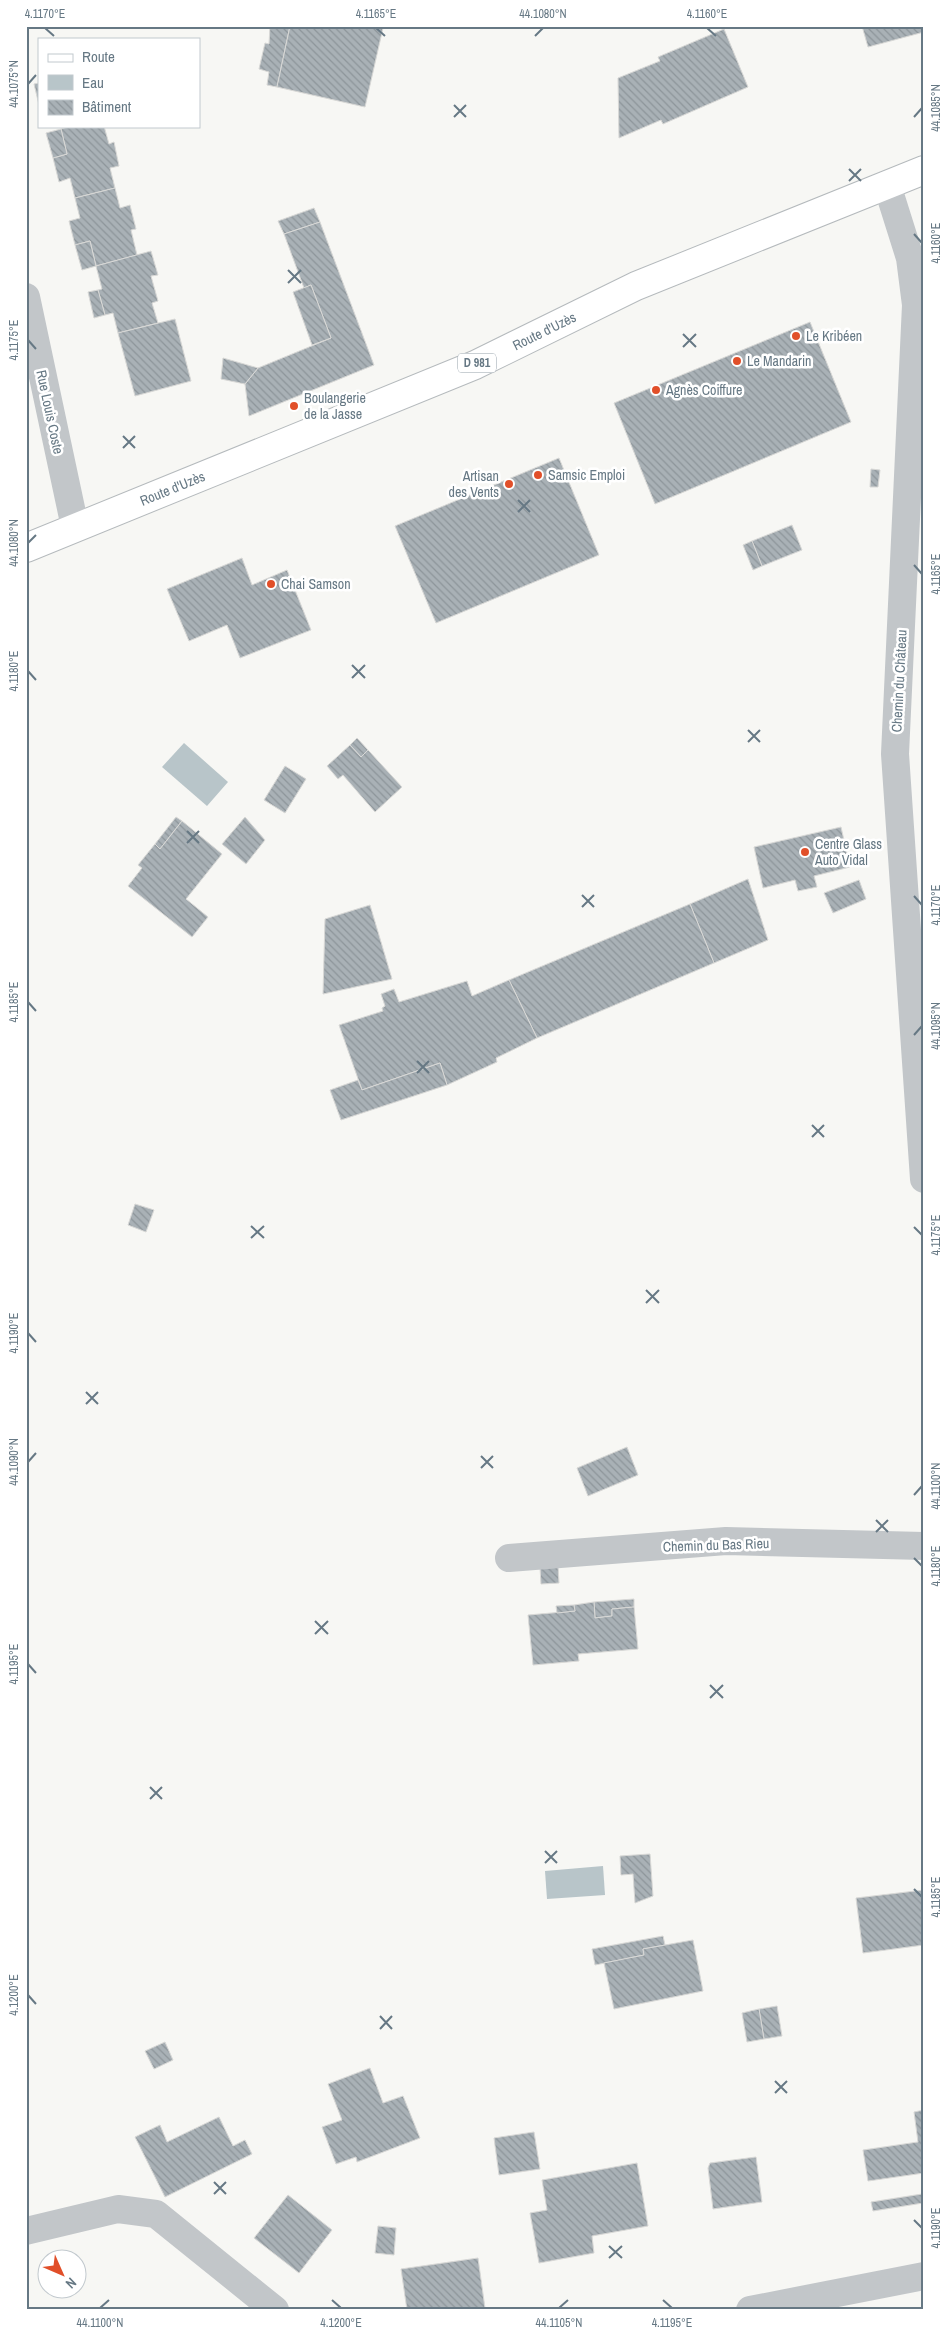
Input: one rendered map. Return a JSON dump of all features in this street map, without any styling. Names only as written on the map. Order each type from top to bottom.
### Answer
[{"type":"main road","name":"Route d'Uzès","points":[[26,548],[474,365],[636,286],[924,170]]},
{"type":"street","name":"Chemin du Château","points":[[888,185],[910,258],[916,305],[895,754],[924,1179]]},
{"type":"street","name":"Rue Louis Coste","points":[[26,297],[75,527]]},
{"type":"street","name":"Chemin du Bas Rieu","points":[[509,1558],[726,1541],[924,1546]]},
{"type":"street","points":[[26,2231],[118,2209],[156,2214],[275,2310]]},
{"type":"street","points":[[750,2310],[924,2276]]},
{"type":"water","points":[[184,743],[228,782],[207,806],[162,767]]},
{"type":"water","points":[[603,1866],[605,1895],[547,1899],[545,1871]]},
{"type":"building","points":[[270,26],[290,26],[277,87],[267,85],[269,72],[259,69],[265,43],[269,44]]},
{"type":"building","points":[[290,26],[383,28],[365,107],[277,87]]},
{"type":"building","points":[[862,26],[924,26],[924,32],[868,47]]},
{"type":"building","points":[[724,29],[748,87],[663,124],[661,120],[619,138],[618,78],[660,61],[658,57]]},
{"type":"building","points":[[38,83],[38,101],[34,84]]},
{"type":"building","points":[[105,128],[109,144],[114,142],[119,166],[110,168],[115,188],[75,198],[70,178],[59,182],[53,158],[67,154],[61,129]]},
{"type":"building","points":[[61,129],[67,154],[53,158],[46,133]]},
{"type":"building","points":[[115,188],[120,208],[130,205],[136,229],[131,230],[137,255],[96,266],[90,241],[75,245],[69,221],[80,218],[75,198]]},
{"type":"building","points":[[314,208],[320,222],[284,234],[278,221]]},
{"type":"building","points":[[320,222],[374,365],[249,416],[245,384],[258,368],[331,338],[311,285],[304,288],[284,234]]},
{"type":"building","points":[[90,241],[96,266],[82,270],[75,245]]},
{"type":"building","points":[[151,251],[158,275],[151,276],[158,301],[152,303],[158,323],[118,333],[113,313],[105,315],[98,290],[102,289],[96,266]]},
{"type":"building","points":[[311,285],[331,338],[312,345],[293,292]]},
{"type":"building","points":[[98,290],[105,315],[94,318],[88,292]]},
{"type":"building","points":[[175,319],[191,381],[135,396],[118,333]]},
{"type":"building","points":[[810,322],[851,422],[655,504],[614,403]]},
{"type":"building","points":[[223,358],[258,368],[245,384],[221,379]]},
{"type":"building","points":[[559,458],[599,555],[436,623],[395,526]]},
{"type":"building","points":[[871,469],[880,470],[878,487],[870,487]]},
{"type":"building","points":[[792,525],[802,550],[762,566],[752,541]]},
{"type":"building","points":[[752,541],[762,566],[753,570],[743,545]]},
{"type":"building","points":[[242,558],[252,585],[287,570],[311,630],[240,658],[227,625],[189,641],[167,589]]},
{"type":"building","points":[[357,738],[368,750],[361,757],[350,745]]},
{"type":"building","points":[[350,745],[361,757],[368,750],[402,787],[375,812],[343,775],[338,779],[327,766]]},
{"type":"building","points":[[285,766],[306,779],[285,813],[264,800]]},
{"type":"building","points":[[176,817],[182,821],[160,849],[155,844]]},
{"type":"building","points":[[245,817],[265,840],[246,864],[222,844]]},
{"type":"building","points":[[182,821],[222,854],[186,899],[208,917],[192,937],[128,886],[142,868],[138,865],[155,844],[160,849]]},
{"type":"building","points":[[841,827],[850,867],[814,876],[817,887],[798,891],[795,880],[763,888],[754,847]]},
{"type":"building","points":[[748,879],[768,940],[714,963],[690,904]]},
{"type":"building","points":[[859,880],[866,899],[833,913],[824,893]]},
{"type":"building","points":[[690,904],[714,963],[537,1038],[509,980]]},
{"type":"building","points":[[370,905],[392,979],[323,994],[325,919]]},
{"type":"building","points":[[509,980],[537,1038],[496,1058],[497,1062],[447,1085],[440,1063],[362,1090],[339,1025],[383,1011],[382,1008],[385,1006],[381,994],[394,989],[399,1002],[467,981],[472,996]]},
{"type":"building","points":[[440,1063],[447,1085],[341,1120],[330,1090],[358,1080],[362,1090]]},
{"type":"building","points":[[135,1204],[154,1210],[146,1232],[128,1225]]},
{"type":"building","points":[[627,1447],[638,1475],[588,1496],[577,1468]]},
{"type":"building","points":[[558,1566],[559,1583],[541,1584],[540,1567]]},
{"type":"building","points":[[634,1599],[634,1607],[612,1609],[612,1616],[595,1618],[594,1602]]},
{"type":"building","points":[[594,1602],[595,1618],[612,1616],[612,1609],[634,1607],[638,1649],[578,1654],[579,1661],[533,1665],[528,1615],[575,1611],[574,1605]]},
{"type":"building","points":[[574,1605],[575,1611],[557,1613],[556,1606]]},
{"type":"building","points":[[650,1854],[653,1896],[635,1903],[633,1874],[621,1875],[620,1856]]},
{"type":"building","points":[[924,1890],[924,1945],[863,1953],[856,1898]]},
{"type":"building","points":[[663,1936],[665,1945],[643,1949],[644,1955],[595,1965],[592,1949]]},
{"type":"building","points":[[693,1940],[703,1991],[614,2009],[604,1963],[644,1955],[643,1949]]},
{"type":"building","points":[[777,2006],[782,2036],[764,2039],[759,2009]]},
{"type":"building","points":[[759,2009],[764,2039],[747,2042],[742,2013]]},
{"type":"building","points":[[165,2042],[173,2060],[154,2069],[145,2051]]},
{"type":"building","points":[[370,2068],[383,2103],[403,2096],[420,2138],[357,2162],[356,2157],[336,2164],[322,2127],[342,2120],[328,2084]]},
{"type":"building","points":[[924,2110],[924,2173],[868,2181],[863,2150],[918,2142],[914,2112]]},
{"type":"building","points":[[219,2117],[233,2146],[245,2140],[252,2154],[165,2197],[135,2137],[160,2125],[167,2142]]},
{"type":"building","points":[[534,2132],[540,2169],[499,2175],[494,2138]]},
{"type":"building","points":[[756,2157],[762,2202],[713,2209],[708,2168],[710,2163]]},
{"type":"building","points":[[637,2163],[648,2226],[592,2236],[594,2253],[539,2263],[530,2213],[547,2210],[542,2180]]},
{"type":"building","points":[[922,2194],[923,2203],[873,2211],[871,2202]]},
{"type":"building","points":[[288,2195],[332,2230],[299,2273],[254,2238]]},
{"type":"building","points":[[378,2226],[396,2228],[394,2255],[375,2253]]},
{"type":"building","points":[[478,2258],[485,2308],[407,2310],[401,2269]]},
{"type":"place","name":"Le Kribéen","points":[[796,336]]},
{"type":"place","name":"Le Mandarin","points":[[737,361]]},
{"type":"place","name":"Agnès Coiffure","points":[[656,390]]},
{"type":"place","name":"Boulangerie de la Jasse","points":[[294,406]]},
{"type":"place","name":"Samsic Emploi","points":[[538,475]]},
{"type":"place","name":"Artisan des Vents","points":[[509,484]]},
{"type":"place","name":"Chai Samson","points":[[271,584]]},
{"type":"place","name":"Centre Glass Auto Vidal","points":[[805,852]]}]
